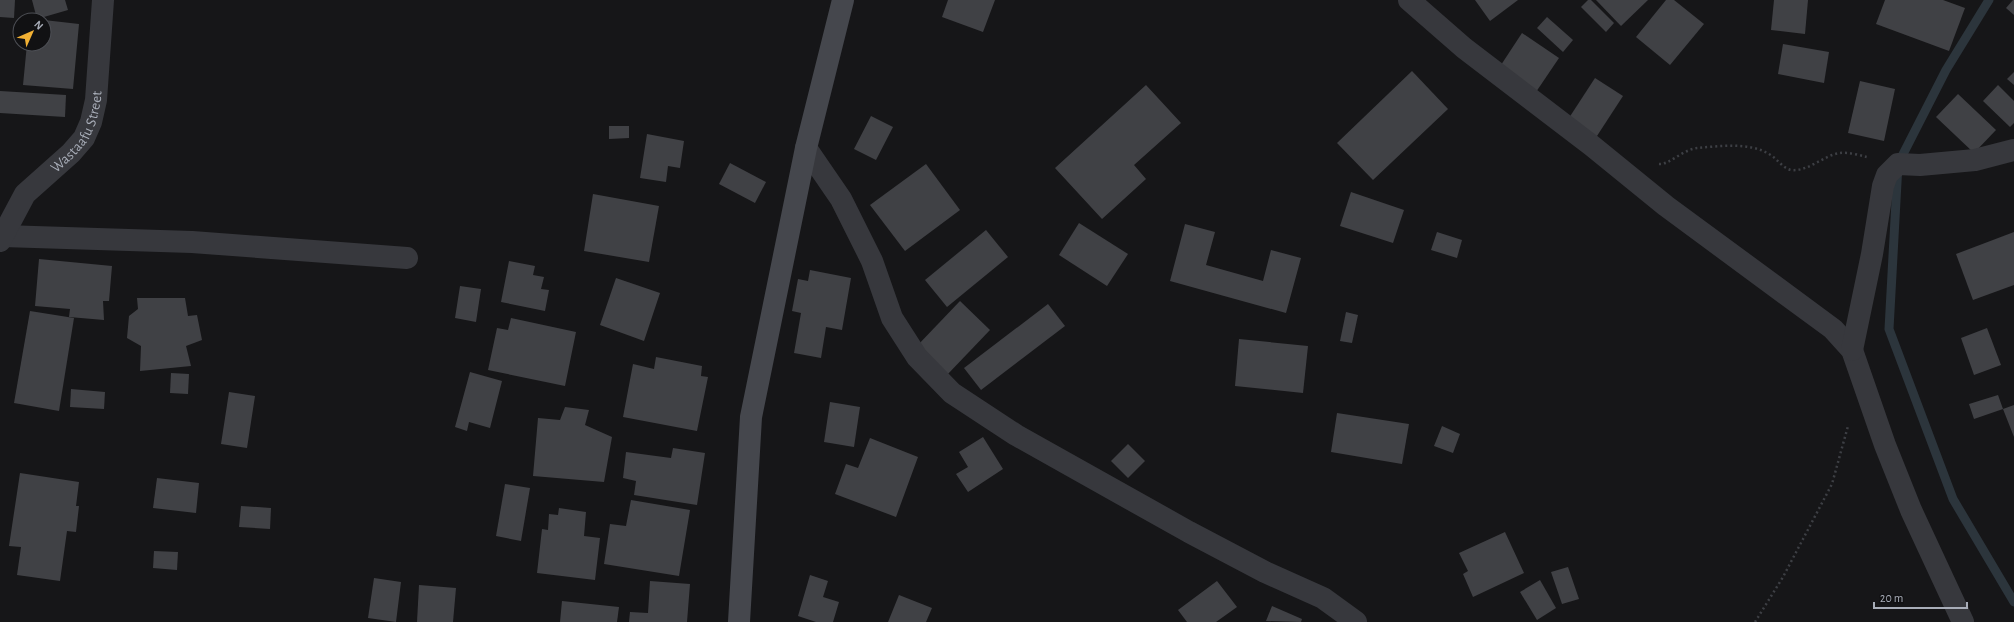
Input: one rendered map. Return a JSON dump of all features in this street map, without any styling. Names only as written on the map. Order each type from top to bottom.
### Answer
[{"type":"main road","points":[[739,622],[751,417],[806,148],[843,0]]},
{"type":"street","name":"Wastaafu Street","points":[[1,239],[25,194],[71,153],[84,138],[91,122],[96,100],[103,0]]},
{"type":"street","points":[[1409,0],[1464,48],[1591,145],[1666,206],[1833,329],[1852,350],[1885,445],[1918,524],[1963,622]]},
{"type":"street","points":[[806,148],[841,199],[872,261],[892,318],[917,357],[952,393],[1016,435],[1189,532],[1265,572],[1324,598],[1356,622]]},
{"type":"street","points":[[1852,350],[1872,254],[1883,186],[1887,175],[1898,164],[1920,165],[1975,160],[2014,150]]},
{"type":"street","points":[[1,239],[192,242],[407,258]]},
{"type":"path","points":[[1653,163],[1662,164],[1691,149],[1743,146],[1770,154],[1783,166],[1791,170],[1800,169],[1840,153],[1859,155],[1898,164]]},
{"type":"path","points":[[1755,622],[1783,577],[1832,484],[1850,420]]},
{"type":"building","points":[[0,0],[15,0],[14,12],[12,12],[12,18],[0,17]]},
{"type":"building","points":[[32,0],[65,0],[68,10],[52,15],[52,12],[35,12]]},
{"type":"building","points":[[948,0],[995,0],[983,32],[942,17]]},
{"type":"building","points":[[1475,0],[1518,0],[1490,21]]},
{"type":"building","points":[[1588,0],[1591,0],[1614,23],[1606,32],[1581,7]]},
{"type":"building","points":[[1596,0],[1648,0],[1621,26]]},
{"type":"building","points":[[1666,0],[1674,0],[1704,24],[1670,65],[1636,37]]},
{"type":"building","points":[[1774,0],[1808,0],[1805,34],[1771,30]]},
{"type":"building","points":[[1885,0],[1943,0],[1965,8],[1949,51],[1876,24]]},
{"type":"building","points":[[2014,0],[2014,15],[2006,8]]},
{"type":"building","points":[[1547,17],[1573,40],[1563,52],[1537,28]]},
{"type":"building","points":[[52,21],[79,24],[73,89],[23,85],[26,52],[52,52]]},
{"type":"building","points":[[1522,33],[1559,58],[1536,92],[1499,68]]},
{"type":"building","points":[[1783,44],[1829,52],[1824,83],[1778,74]]},
{"type":"building","points":[[1412,71],[1448,109],[1373,180],[1337,143]]},
{"type":"building","points":[[2014,72],[2014,85],[2007,79]]},
{"type":"building","points":[[1595,78],[1623,96],[1595,139],[1567,121]]},
{"type":"building","points":[[1860,81],[1895,89],[1884,141],[1848,133]]},
{"type":"building","points":[[1146,85],[1181,123],[1134,165],[1146,179],[1102,219],[1055,168]]},
{"type":"building","points":[[1998,85],[2014,101],[2014,123],[2010,127],[1983,101]]},
{"type":"building","points":[[0,91],[66,95],[65,117],[0,113]]},
{"type":"building","points":[[1958,94],[1996,130],[1974,153],[1936,117]]},
{"type":"building","points":[[871,116],[893,127],[876,160],[854,149]]},
{"type":"building","points":[[609,126],[629,126],[629,138],[609,139]]},
{"type":"building","points":[[647,134],[684,141],[680,168],[668,166],[666,182],[640,178]]},
{"type":"building","points":[[730,163],[766,182],[755,203],[719,184]]},
{"type":"building","points":[[926,164],[960,210],[905,251],[870,205]]},
{"type":"building","points":[[1351,192],[1404,210],[1393,243],[1340,226]]},
{"type":"building","points":[[593,194],[659,206],[649,262],[584,251]]},
{"type":"building","points":[[1079,223],[1128,254],[1107,286],[1059,255]]},
{"type":"building","points":[[1185,224],[1215,232],[1206,265],[1263,281],[1271,250],[1301,258],[1286,313],[1170,281]]},
{"type":"building","points":[[986,230],[1008,257],[947,307],[925,280]]},
{"type":"building","points":[[1437,232],[1462,240],[1457,258],[1431,250]]},
{"type":"building","points":[[2014,232],[2014,285],[1973,300],[1956,254]]},
{"type":"building","points":[[39,259],[112,266],[109,301],[103,301],[104,320],[69,317],[70,309],[35,306]]},
{"type":"building","points":[[509,261],[535,266],[533,275],[544,277],[541,289],[549,290],[545,311],[501,302]]},
{"type":"building","points":[[810,270],[851,278],[842,330],[826,327],[821,358],[794,353],[801,313],[792,311],[798,279],[808,281]]},
{"type":"building","points":[[616,278],[660,293],[644,341],[600,325]]},
{"type":"building","points":[[460,286],[481,289],[476,322],[455,318]]},
{"type":"building","points":[[137,298],[185,298],[188,316],[197,315],[202,340],[186,346],[191,366],[140,371],[141,346],[127,338],[129,316],[138,309]]},
{"type":"building","points":[[960,301],[990,330],[946,376],[916,347]]},
{"type":"building","points":[[1048,304],[1065,326],[981,390],[964,368]]},
{"type":"building","points":[[30,311],[74,318],[59,411],[14,403]]},
{"type":"building","points":[[1346,312],[1358,315],[1352,343],[1340,341]]},
{"type":"building","points":[[511,318],[576,332],[565,386],[488,370],[497,328],[508,330]]},
{"type":"building","points":[[1987,328],[2001,365],[1974,375],[1961,338]]},
{"type":"building","points":[[1239,339],[1308,346],[1303,393],[1235,386]]},
{"type":"building","points":[[656,357],[702,366],[701,376],[708,377],[697,431],[623,417],[633,364],[654,369]]},
{"type":"building","points":[[470,372],[502,381],[490,428],[469,422],[467,431],[455,427]]},
{"type":"building","points":[[171,373],[189,374],[188,394],[170,393]]},
{"type":"building","points":[[71,389],[105,392],[104,409],[70,407]]},
{"type":"building","points":[[229,392],[255,396],[247,448],[221,444]]},
{"type":"building","points":[[1998,395],[2003,409],[1974,419],[1969,404]]},
{"type":"building","points":[[830,402],[860,407],[854,447],[824,442]]},
{"type":"building","points":[[2014,405],[2014,437],[2003,409]]},
{"type":"building","points":[[565,407],[589,410],[585,425],[612,437],[604,482],[533,476],[538,418],[560,420]]},
{"type":"building","points":[[1337,413],[1409,424],[1402,464],[1331,452]]},
{"type":"building","points":[[1442,426],[1460,434],[1453,453],[1434,446]]},
{"type":"building","points":[[983,437],[1003,469],[968,492],[956,474],[968,467],[959,452]]},
{"type":"building","points":[[870,438],[918,457],[896,517],[835,494],[846,464],[858,468]]},
{"type":"building","points":[[1128,444],[1145,461],[1128,478],[1111,461]]},
{"type":"building","points":[[673,448],[705,453],[697,505],[634,495],[636,481],[623,478],[626,452],[671,458]]},
{"type":"building","points":[[20,473],[79,482],[76,506],[79,506],[76,532],[67,531],[60,581],[17,575],[21,547],[9,546]]},
{"type":"building","points":[[157,478],[199,483],[196,513],[153,508]]},
{"type":"building","points":[[505,484],[530,488],[521,541],[496,536]]},
{"type":"building","points":[[631,500],[690,510],[679,576],[604,564],[610,524],[626,526]]},
{"type":"building","points":[[241,506],[271,508],[270,529],[239,527]]},
{"type":"building","points":[[559,508],[586,512],[584,536],[600,538],[595,580],[537,573],[542,529],[548,530],[549,514],[558,515]]},
{"type":"building","points":[[1505,532],[1524,573],[1473,597],[1463,574],[1468,571],[1459,553]]},
{"type":"building","points":[[154,551],[178,552],[177,570],[153,568]]},
{"type":"building","points":[[1568,567],[1579,599],[1562,604],[1551,572]]},
{"type":"building","points":[[810,575],[828,581],[823,597],[839,602],[833,622],[816,622],[798,616]]},
{"type":"building","points":[[374,578],[401,582],[396,622],[368,618]]},
{"type":"building","points":[[1540,580],[1556,608],[1537,620],[1520,592]]},
{"type":"building","points":[[650,581],[690,584],[687,622],[629,622],[630,612],[648,613]]},
{"type":"building","points":[[1217,581],[1237,607],[1216,622],[1187,622],[1178,610]]},
{"type":"building","points":[[419,585],[456,588],[453,622],[417,622]]},
{"type":"building","points":[[899,595],[932,608],[926,622],[888,622]]},
{"type":"building","points":[[562,601],[619,607],[617,622],[560,622]]},
{"type":"building","points":[[1272,606],[1302,619],[1301,622],[1266,621]]},
{"type":"waterway","points":[[1989,0],[1946,70],[1898,164],[1889,329],[1953,499],[2014,602]]}]
